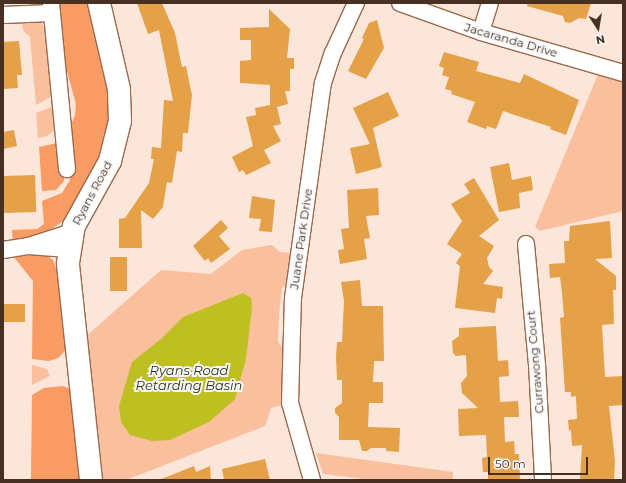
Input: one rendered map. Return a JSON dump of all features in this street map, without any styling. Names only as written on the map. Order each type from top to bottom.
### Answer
[{"type":"main road","name":"Ryans Road","points":[[91,480],[72,316],[70,241],[78,215],[110,161],[119,129],[119,89],[99,3]]},
{"type":"street","name":"Juane Park Drive","points":[[312,480],[290,403],[293,298],[323,83],[333,53],[356,3]]},
{"type":"street","name":"Jacaranda Drive","points":[[400,3],[482,32],[623,73]]},
{"type":"street","points":[[482,32],[490,3]]},
{"type":"street","points":[[3,15],[52,8],[67,169]]},
{"type":"street","points":[[3,250],[70,241]]},
{"type":"street","name":"Currawong Court","points":[[526,244],[536,348],[543,480]]},
{"type":"shaded area","points":[[56,3],[93,3],[112,96],[107,145],[63,221],[49,231],[13,243],[12,230],[37,229],[44,224],[42,201],[62,193],[70,180],[69,130],[75,115],[76,104],[62,53]]},
{"type":"shaded area","points":[[22,19],[39,21],[46,28],[53,96],[36,105],[30,37],[23,30]]},
{"type":"shaded area","points":[[598,74],[623,81],[623,211],[540,231],[535,227]]},
{"type":"shaded area","points":[[54,106],[55,130],[47,136],[38,138],[36,113]]},
{"type":"shaded area","points":[[57,143],[65,171],[64,181],[56,190],[42,191],[39,147]]},
{"type":"shaded area","points":[[272,245],[280,252],[292,253],[288,283],[282,288],[279,314],[278,342],[283,348],[282,405],[271,408],[265,426],[126,480],[100,480],[83,339],[161,270],[211,274],[242,250]]},
{"type":"shaded area","points":[[46,255],[53,260],[60,279],[67,349],[58,358],[49,361],[32,359],[33,281],[13,256]]},
{"type":"shaded area","points":[[32,365],[47,369],[50,376],[32,385]]},
{"type":"shaded area","points":[[62,386],[71,389],[84,480],[31,480],[32,395],[44,388]]},
{"type":"shaded area","points":[[316,453],[453,472],[453,480],[371,480],[323,474]]},
{"type":"water","name":"Ryans Road Retarding Basin","points":[[243,293],[251,298],[252,307],[246,359],[235,399],[209,422],[170,440],[152,441],[130,435],[121,422],[119,406],[132,362],[161,339],[183,317]]},
{"type":"building","points":[[137,3],[162,3],[175,33],[182,67],[186,66],[192,95],[188,133],[183,133],[182,152],[177,151],[172,183],[167,182],[163,207],[153,219],[141,210],[142,248],[119,248],[119,219],[125,218],[149,183],[154,159],[151,159],[152,147],[161,148],[164,100],[173,101],[159,30],[148,34]]},
{"type":"building","points":[[528,3],[591,3],[586,19],[579,18],[570,23],[565,22],[563,16],[527,6]]},
{"type":"building","points":[[269,9],[290,29],[287,58],[294,58],[294,69],[290,69],[290,91],[285,91],[288,104],[277,107],[281,124],[273,126],[281,141],[264,150],[271,163],[246,175],[243,170],[239,172],[232,157],[253,146],[246,117],[256,115],[255,108],[270,105],[270,85],[240,83],[240,61],[251,60],[251,40],[240,40],[240,28],[269,27]]},
{"type":"building","points":[[377,20],[384,48],[366,79],[348,71],[364,39],[362,38],[369,23]]},
{"type":"building","points":[[19,41],[22,75],[17,75],[18,88],[3,89],[3,42]]},
{"type":"building","points":[[444,52],[479,62],[476,71],[520,83],[524,74],[579,100],[566,135],[550,129],[551,127],[503,111],[496,129],[487,126],[486,129],[467,122],[475,102],[451,94],[452,91],[445,89],[449,77],[442,75],[444,68],[439,66]]},
{"type":"building","points":[[388,92],[399,116],[373,128],[382,167],[356,174],[350,148],[370,144],[353,108]]},
{"type":"building","points":[[14,130],[17,146],[3,149],[3,132]]},
{"type":"building","points":[[509,163],[512,180],[531,176],[533,190],[519,193],[520,208],[499,212],[490,167]]},
{"type":"building","points":[[35,175],[36,212],[4,213],[3,176]]},
{"type":"building","points":[[474,178],[499,220],[479,236],[494,246],[487,258],[489,267],[493,271],[483,284],[503,287],[502,299],[497,298],[495,313],[455,308],[460,266],[456,263],[462,254],[447,244],[462,221],[451,204],[470,193],[464,184]]},
{"type":"building","points":[[378,188],[379,215],[366,216],[370,238],[364,239],[367,259],[340,264],[338,250],[344,249],[341,229],[349,228],[347,190]]},
{"type":"building","points":[[252,196],[275,200],[272,232],[259,231],[261,219],[249,218]]},
{"type":"building","points":[[221,220],[228,228],[219,236],[230,249],[211,263],[208,258],[205,261],[193,246]]},
{"type":"building","points":[[610,221],[612,258],[595,259],[616,276],[616,290],[613,290],[614,324],[602,325],[605,377],[623,376],[623,405],[609,406],[615,461],[614,480],[580,480],[582,445],[572,446],[571,430],[569,431],[568,420],[577,419],[576,396],[571,397],[571,392],[565,392],[560,318],[564,317],[560,277],[550,278],[549,264],[565,263],[564,241],[569,241],[570,226]]},
{"type":"building","points":[[110,257],[127,257],[127,291],[110,291]]},
{"type":"building","points":[[360,280],[362,306],[383,306],[384,361],[374,361],[373,382],[383,382],[383,403],[369,403],[368,427],[400,428],[399,452],[386,451],[386,448],[371,448],[367,451],[362,451],[359,440],[339,440],[339,417],[335,413],[335,408],[342,403],[342,380],[337,380],[336,357],[337,342],[342,342],[344,301],[341,282]]},
{"type":"building","points":[[3,304],[25,304],[25,322],[3,322]]},
{"type":"building","points":[[496,326],[498,361],[508,360],[509,376],[499,377],[500,402],[518,401],[519,417],[504,417],[505,442],[514,441],[515,454],[519,454],[520,480],[488,480],[488,472],[483,472],[482,458],[487,457],[486,435],[459,436],[458,409],[478,408],[462,393],[461,383],[467,376],[466,355],[456,356],[453,353],[452,341],[459,336],[459,328]]},
{"type":"building","points":[[265,459],[270,480],[224,480],[222,469]]},
{"type":"building","points":[[194,466],[196,472],[210,466],[211,480],[159,480]]}]
